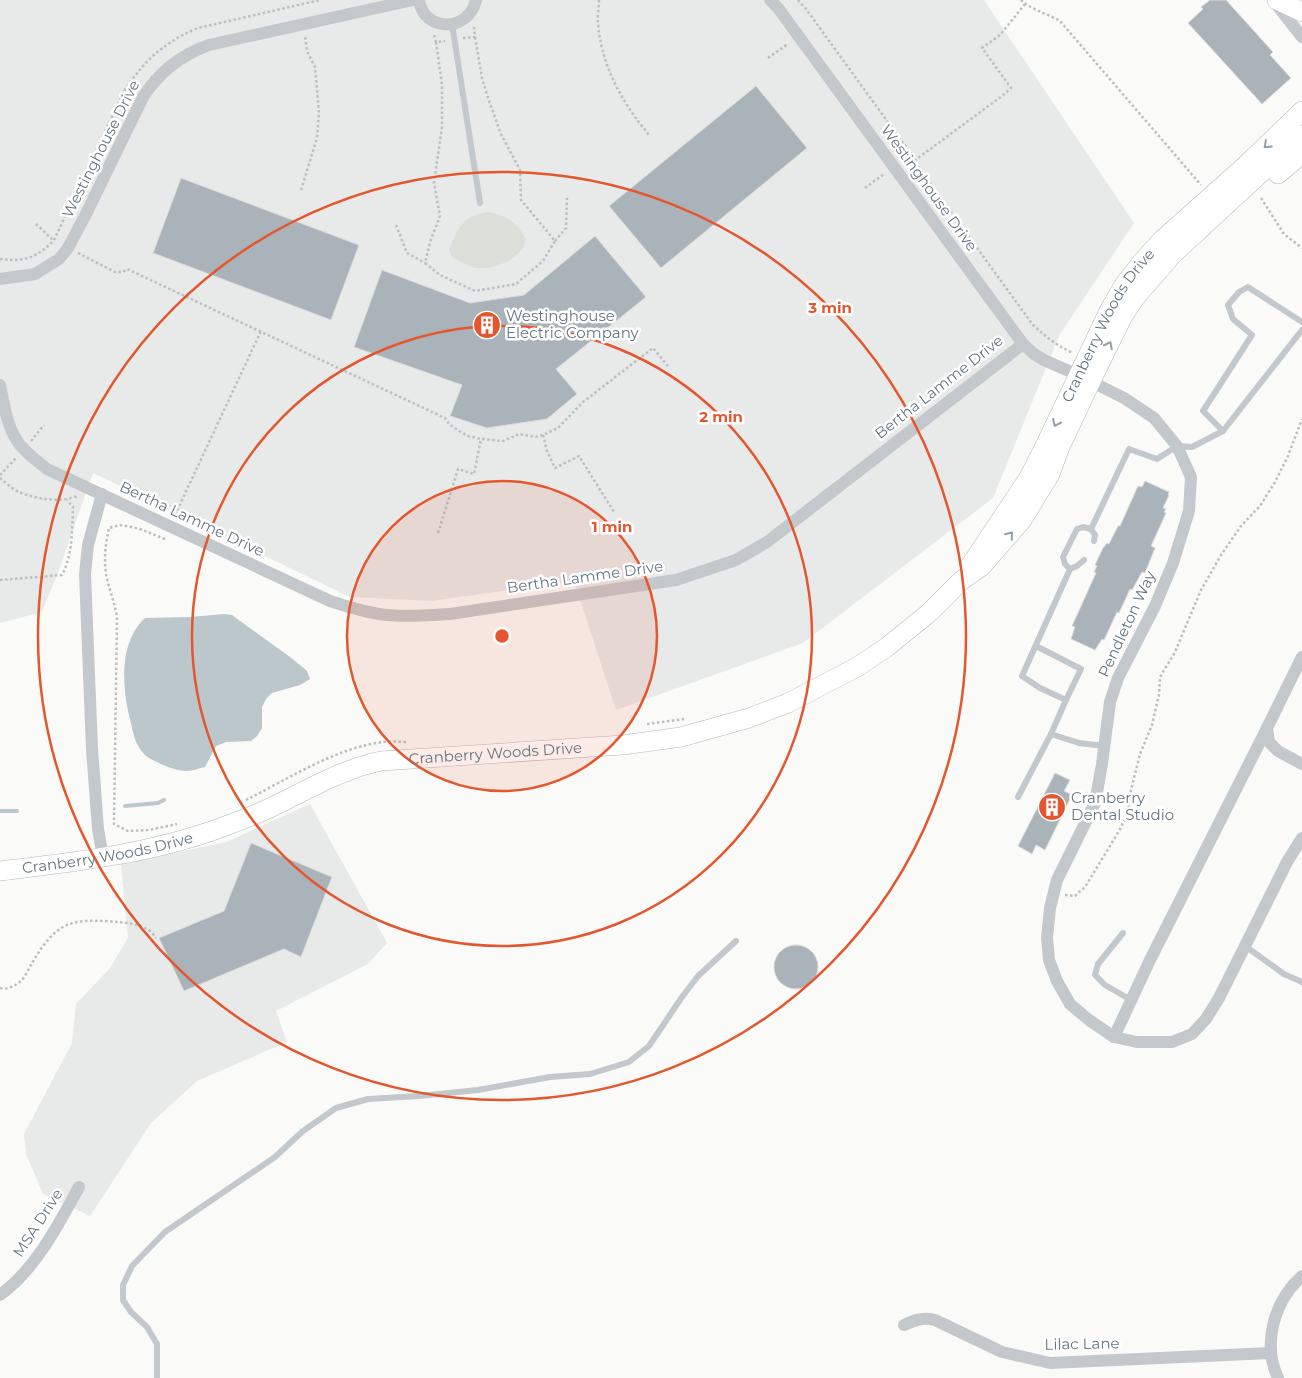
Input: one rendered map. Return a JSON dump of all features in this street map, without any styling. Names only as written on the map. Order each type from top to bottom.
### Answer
[{"type":"street","name":"Westinghouse Drive","points":[[0,280],[35,274],[59,259],[68,248],[142,97],[170,64],[202,47],[413,0]]},
{"type":"street","points":[[419,0],[425,14],[432,21],[442,24],[452,24],[461,21],[469,15],[475,6],[476,0]]},
{"type":"street","name":"Westinghouse Drive","points":[[770,0],[821,66],[1022,344],[1044,360],[1085,378]]},
{"type":"street","points":[[1275,0],[1302,12]]},
{"type":"street","points":[[1275,0],[1302,20]]},
{"type":"street","points":[[1275,0],[1302,38]]},
{"type":"street","name":"Cranberry Woods Drive","points":[[1085,378],[1134,299],[1250,172],[1302,110]]},
{"type":"street","name":"Cranberry Woods Drive","points":[[0,871],[143,851],[202,834],[274,806],[343,772],[381,761],[623,745],[681,737],[749,718],[788,703],[857,667],[910,630],[962,580],[982,566],[1022,520],[1050,474],[1116,298],[1141,263],[1176,226],[1302,135]]},
{"type":"street","points":[[1159,270],[1200,244],[1302,154]]},
{"type":"street","name":"Bertha Lamme Drive","points":[[0,385],[7,416],[15,438],[21,446],[47,468],[330,601],[354,609],[386,615],[415,616],[450,614],[676,580],[736,560],[767,542],[1022,344]]},
{"type":"street","name":"Pendleton Way","points":[[1085,378],[1124,398],[1154,418],[1177,446],[1190,477],[1189,511],[1173,563],[1156,606],[1118,678],[1110,702],[1095,803],[1057,880],[1053,894],[1047,938],[1049,960],[1057,981],[1070,1004],[1089,1020],[1114,1036],[1137,1042],[1172,1042],[1192,1034],[1206,1019],[1219,998],[1287,862],[1302,838]]},
{"type":"street","name":"Bertha Lamme Drive","points":[[102,494],[88,544],[85,574],[92,749],[98,830],[103,858]]},
{"type":"street","points":[[1114,1036],[1302,657]]},
{"type":"street","points":[[1267,728],[1269,742],[1278,750],[1302,764]]},
{"type":"street","name":"MSA Drive","points":[[0,1295],[30,1265],[52,1234],[79,1187]]},
{"type":"street","points":[[1278,1378],[1270,1353],[1270,1335],[1278,1309],[1302,1276]]},
{"type":"street","name":"Lilac Lane","points":[[904,1325],[927,1318],[935,1320],[1002,1352],[1050,1363],[1270,1353]]},
{"type":"lane","points":[[452,24],[480,203]]},
{"type":"lane","points":[[1223,431],[1203,411],[1252,335],[1233,319],[1228,305],[1239,292],[1248,287],[1302,322]]},
{"type":"lane","points":[[1092,529],[1129,449],[1157,459],[1177,446],[1192,447],[1223,431],[1302,330]]},
{"type":"lane","points":[[1070,569],[1065,564],[1063,557],[1077,529],[1083,527],[1092,529]]},
{"type":"lane","points":[[1092,529],[1095,535],[1094,541]]},
{"type":"lane","points":[[1066,700],[1040,688],[1022,676],[1070,569],[1078,566],[1084,560]]},
{"type":"lane","points":[[1018,797],[1051,734],[1081,669],[1036,646]]},
{"type":"lane","points":[[1051,734],[1079,743],[1104,746]]},
{"type":"lane","points":[[1123,932],[1098,964],[1095,975],[1104,985],[1131,1000]]},
{"type":"lane","points":[[157,1378],[157,1344],[147,1327],[131,1312],[123,1300],[123,1285],[132,1266],[165,1232],[274,1157],[303,1131],[336,1108],[368,1098],[419,1096],[478,1090],[550,1077],[590,1074],[629,1062],[649,1046],[698,976],[736,941]]},
{"type":"lane","points":[[1245,946],[1284,974],[1302,982]]},
{"type":"path","points":[[599,0],[597,22],[609,71],[621,98],[650,136]]},
{"type":"path","points":[[798,0],[911,154],[914,161],[1032,325],[1049,340],[1073,353]]},
{"type":"path","points":[[1021,0],[1025,4],[1047,13],[1060,21],[1201,186]]},
{"type":"path","points":[[914,161],[1011,88],[982,48],[1000,35],[1025,4]]},
{"type":"path","points":[[301,190],[317,138],[320,113],[315,67],[307,51],[304,23]]},
{"type":"path","points":[[0,258],[11,260],[27,258],[42,253],[54,240],[87,169]]},
{"type":"path","points":[[555,241],[566,228],[568,198]]},
{"type":"path","points":[[1261,198],[1284,234],[1302,248]]},
{"type":"path","points":[[36,224],[54,240]]},
{"type":"path","points":[[396,225],[407,253],[425,263]]},
{"type":"path","points":[[68,248],[115,272],[123,272],[127,269],[446,418],[449,424],[468,436],[481,439],[503,440],[519,434],[535,437],[558,428],[583,402],[653,348],[668,366]]},
{"type":"path","points":[[169,526],[261,331]]},
{"type":"path","points":[[1053,894],[1075,896],[1085,887],[1120,831],[1128,814],[1130,790],[1140,754],[1152,725],[1159,695],[1160,677],[1175,652],[1201,590],[1221,555],[1241,526],[1260,506],[1275,482],[1288,456],[1302,419]]},
{"type":"path","points":[[543,435],[547,451],[555,468],[579,456],[614,512]]},
{"type":"path","points":[[438,533],[458,469],[474,474],[481,439]]},
{"type":"path","points":[[0,478],[18,492],[36,497],[67,500],[78,496]]},
{"type":"path","points":[[0,580],[62,575],[67,566],[70,552],[73,506],[67,500]]},
{"type":"path","points":[[126,517],[126,526]]},
{"type":"path","points":[[114,824],[117,617],[105,567],[106,542],[109,528],[120,525],[140,529],[170,541]]},
{"type":"path","points":[[0,988],[13,987],[22,981],[46,942],[62,928],[76,922],[137,924],[144,926],[156,938]]},
{"type":"shaded area","points":[[0,0],[984,0],[1134,223],[1059,336],[993,498],[803,643],[616,710],[574,581],[431,601],[350,597],[93,473],[42,612],[0,623]]},
{"type":"shaded area","points":[[487,212],[500,215],[511,221],[523,234],[526,240],[519,253],[507,262],[485,268],[472,267],[452,257],[449,250],[458,230],[472,216]]},
{"type":"shaded area","points":[[232,615],[290,657],[307,671],[310,679],[300,685],[272,693],[266,699],[262,707],[262,728],[251,741],[226,742],[216,746],[205,767],[192,771],[183,771],[164,766],[144,754],[134,736],[124,682],[126,654],[130,640],[136,628],[145,618]]},
{"type":"shaded area","points":[[310,804],[387,943],[368,964],[276,1011],[287,1042],[197,1081],[151,1123],[90,1216],[43,1194],[26,1154],[24,1134],[72,1043],[76,1004],[110,968],[128,938],[121,864],[226,842]]},
{"type":"building","points":[[1210,0],[1226,0],[1273,52],[1270,55],[1291,78],[1262,104],[1188,23],[1203,9],[1201,7]]},
{"type":"building","points":[[756,86],[807,148],[661,268],[609,206]]},
{"type":"building","points":[[181,178],[359,245],[331,320],[153,253]]},
{"type":"building","name":"Westinghouse Electric Company","points":[[595,236],[646,297],[556,369],[577,394],[547,419],[487,428],[450,416],[462,385],[354,347],[382,270],[470,303],[524,295]]},
{"type":"building","points":[[1145,481],[1169,492],[1163,508],[1166,509],[1164,512],[1166,513],[1151,546],[1155,548],[1145,573],[1142,572],[1132,590],[1130,589],[1104,640],[1102,639],[1095,650],[1071,639],[1075,627],[1072,626],[1096,573],[1094,572],[1097,566],[1095,565],[1103,548],[1107,543],[1109,544],[1118,526],[1120,526],[1138,486],[1142,487]]},
{"type":"building","name":"Cranberry Dental Studio","points":[[1055,773],[1070,780],[1064,791],[1072,795],[1045,850],[1036,845],[1032,854],[1018,846]]},
{"type":"building","points":[[251,843],[332,877],[301,957],[284,949],[184,991],[159,938],[224,911]]},
{"type":"building","points":[[792,945],[800,945],[812,951],[818,967],[812,983],[800,989],[792,989],[780,983],[774,971],[774,963],[780,951]]},
{"type":"waterway","points":[[125,806],[158,803],[164,800]]},
{"type":"waterway","points":[[0,811],[17,811]]},
{"type":"place","name":"Westinghouse Electric Company","points":[[487,325]]},
{"type":"place","name":"Cranberry Dental Studio","points":[[1052,807]]}]
